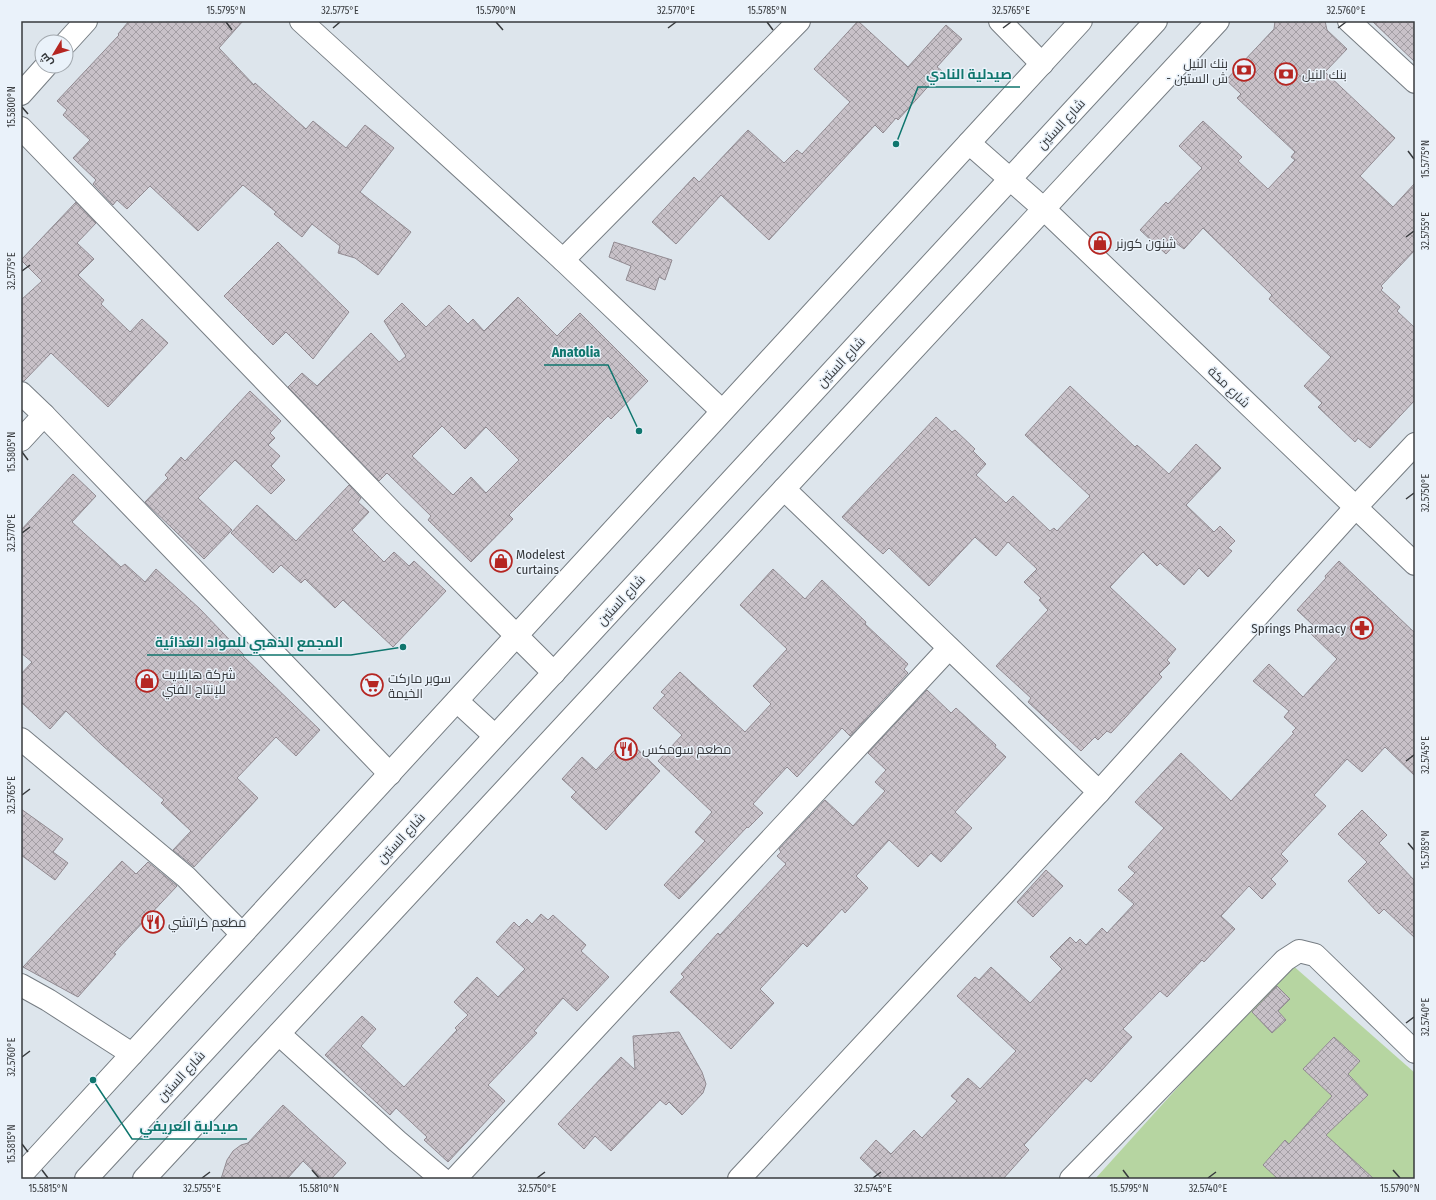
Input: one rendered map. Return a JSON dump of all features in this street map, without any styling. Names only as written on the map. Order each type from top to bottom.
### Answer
[{"type":"street","points":[[74,34],[86,21]]},
{"type":"street","points":[[301,21],[563,260],[722,412]]},
{"type":"street","points":[[563,260],[799,21]]},
{"type":"street","points":[[1000,21],[1042,64]]},
{"type":"street","points":[[21,1174],[1081,21]]},
{"type":"street","name":"شارع الستين","points":[[86,1179],[1156,21]]},
{"type":"street","points":[[144,1179],[1218,21]]},
{"type":"street","points":[[1349,21],[1415,82]]},
{"type":"street","points":[[21,94],[39,74]]},
{"type":"street","points":[[21,128],[388,507],[554,672]]},
{"type":"street","name":"شارع مكة","points":[[969,143],[1044,209],[1415,564]]},
{"type":"street","points":[[21,393],[44,415],[390,774]]},
{"type":"street","points":[[21,440],[44,415]]},
{"type":"street","points":[[739,1179],[1100,792],[1355,508],[1415,444]]},
{"type":"street","points":[[784,489],[1100,792]]},
{"type":"street","points":[[455,1179],[949,648]]},
{"type":"street","points":[[457,701],[495,736]]},
{"type":"street","points":[[21,740],[186,877],[242,934]]},
{"type":"street","points":[[1071,1179],[1285,960],[1300,951],[1315,955],[1415,1052]]},
{"type":"street","points":[[21,985],[48,1000],[132,1054]]},
{"type":"street","points":[[279,1034],[397,1141],[442,1179]]},
{"type":"green space","points":[[1290,963],[1415,1073],[1415,1179],[1095,1179]]},
{"type":"building","points":[[129,21],[243,21],[219,48],[254,85],[255,83],[306,129],[313,121],[346,148],[365,125],[394,148],[360,192],[411,232],[378,275],[355,258],[338,253],[340,246],[312,224],[302,237],[274,214],[276,212],[243,185],[198,231],[150,186],[127,209],[117,200],[113,205],[93,184],[96,180],[73,158],[90,140],[63,115],[67,110],[57,101],[119,35],[118,34]]},
{"type":"building","points":[[858,21],[908,67],[946,25],[962,39],[937,67],[942,71],[898,120],[896,118],[883,133],[875,125],[769,240],[721,195],[676,244],[652,222],[694,177],[699,182],[748,130],[784,163],[797,150],[802,154],[850,102],[814,69]]},
{"type":"building","points":[[1275,21],[1325,21],[1327,30],[1347,49],[1325,72],[1395,138],[1360,176],[1393,207],[1415,183],[1415,250],[1381,286],[1383,288],[1381,290],[1400,307],[1397,311],[1415,328],[1415,400],[1370,448],[1358,438],[1355,442],[1318,407],[1322,403],[1304,386],[1331,357],[1269,299],[1272,295],[1203,228],[1184,249],[1176,243],[1166,254],[1140,230],[1166,202],[1168,204],[1202,168],[1179,146],[1203,121],[1242,157],[1238,161],[1268,189],[1295,160],[1291,157],[1295,152],[1237,98],[1241,94],[1226,80],[1274,29]]},
{"type":"building","points":[[1372,21],[1415,21],[1415,62]]},
{"type":"building","points":[[76,202],[96,223],[77,243],[94,259],[78,275],[104,300],[101,304],[130,332],[142,319],[168,343],[108,407],[51,353],[24,381],[21,381],[21,300],[42,281],[21,260]]},
{"type":"building","points":[[278,242],[349,312],[313,359],[286,332],[273,345],[224,296]]},
{"type":"building","points":[[614,242],[672,260],[665,280],[659,277],[655,290],[626,280],[631,266],[609,257]]},
{"type":"building","points":[[518,297],[557,336],[580,313],[648,381],[611,419],[608,416],[509,515],[513,519],[471,562],[428,520],[431,516],[387,473],[379,481],[288,387],[302,373],[317,386],[371,333],[399,362],[406,356],[384,321],[402,303],[426,327],[449,305],[468,324],[473,319],[484,331]],"holes":[[[442,426],[465,449],[486,427],[519,460],[486,493],[471,477],[453,495],[412,456]]]},
{"type":"building","points":[[1070,386],[1135,447],[1137,445],[1169,474],[1196,444],[1221,468],[1186,505],[1214,532],[1220,526],[1235,541],[1228,548],[1232,551],[1208,577],[1199,568],[1184,585],[1160,563],[1157,566],[1143,552],[1110,587],[1176,649],[1167,660],[1170,663],[1159,674],[1162,677],[1125,718],[1111,733],[1107,731],[1098,740],[1095,737],[1081,751],[1028,702],[1031,698],[996,666],[1048,610],[1039,600],[1041,598],[1024,582],[1037,569],[1008,542],[996,556],[975,537],[929,586],[889,548],[883,554],[842,517],[936,417],[952,432],[955,430],[975,449],[973,451],[986,464],[976,475],[1006,503],[1013,496],[1050,531],[1054,528],[1057,531],[1090,496],[1025,435]]},
{"type":"building","points":[[250,391],[281,421],[270,433],[275,438],[268,445],[280,456],[271,466],[285,480],[271,494],[235,460],[198,498],[232,530],[204,559],[145,502],[168,478],[165,475],[181,457],[185,461]]},
{"type":"building","points":[[73,474],[96,496],[72,522],[121,567],[125,564],[145,582],[156,569],[200,609],[244,655],[243,656],[320,730],[296,756],[276,737],[237,778],[258,798],[194,867],[173,850],[191,831],[161,803],[164,800],[66,711],[50,729],[21,702],[21,674],[32,662],[21,653],[21,530]]},
{"type":"building","points":[[349,485],[361,498],[358,502],[369,512],[352,530],[384,562],[394,552],[409,566],[414,561],[446,591],[393,647],[343,600],[335,608],[305,579],[301,583],[281,565],[273,573],[231,533],[257,505],[296,541]]},
{"type":"building","points":[[1339,561],[1415,633],[1415,776],[1385,747],[1362,772],[1347,759],[1314,795],[1326,806],[1281,854],[1288,861],[1271,879],[1276,884],[1262,899],[1249,886],[1221,916],[1235,929],[1204,962],[1202,960],[1167,997],[1160,991],[1123,1029],[1132,1037],[1091,1082],[1086,1078],[1024,1145],[1029,1150],[1003,1179],[882,1179],[860,1158],[876,1140],[891,1154],[914,1130],[922,1138],[957,1101],[951,1096],[968,1078],[980,1089],[1016,1051],[957,996],[975,977],[979,980],[991,967],[1030,1003],[1062,969],[1050,957],[1070,937],[1076,943],[1080,939],[1086,945],[1102,928],[1107,933],[1134,904],[1118,890],[1135,873],[1128,867],[1164,828],[1135,802],[1181,753],[1231,801],[1294,733],[1292,732],[1296,728],[1284,717],[1289,711],[1253,681],[1269,664],[1303,697],[1337,659],[1309,632],[1314,626],[1297,610]]},
{"type":"building","points":[[773,569],[805,599],[822,580],[866,622],[865,624],[908,664],[904,669],[908,673],[850,736],[842,728],[797,777],[787,767],[753,804],[763,813],[748,828],[747,827],[679,899],[664,885],[705,841],[695,832],[712,812],[658,761],[682,735],[653,708],[665,695],[661,692],[680,672],[745,732],[771,704],[753,686],[787,649],[740,605]]},
{"type":"building","points":[[927,690],[951,713],[956,708],[996,745],[995,747],[1006,757],[955,812],[972,828],[941,862],[931,853],[918,867],[889,840],[856,876],[868,888],[845,913],[842,909],[807,947],[803,943],[760,989],[774,1003],[731,1049],[670,992],[684,977],[681,974],[718,933],[720,935],[786,864],[777,856],[781,852],[779,849],[825,800],[853,826],[885,791],[875,782],[886,770],[868,753]]},
{"type":"building","points":[[626,738],[660,771],[606,830],[571,797],[576,792],[562,779],[582,757],[596,770]]},
{"type":"building","points":[[21,809],[63,839],[53,852],[68,863],[55,880],[21,855]]},
{"type":"building","points":[[1362,810],[1387,835],[1379,843],[1415,881],[1415,938],[1384,909],[1379,914],[1348,881],[1367,862],[1338,834]]},
{"type":"building","points":[[122,861],[136,874],[148,862],[177,886],[114,953],[116,954],[78,997],[23,967]]},
{"type":"building","points":[[1046,870],[1063,886],[1033,917],[1017,902]]},
{"type":"building","points":[[541,914],[548,920],[553,915],[586,945],[581,951],[609,977],[577,1011],[563,998],[534,1031],[537,1033],[488,1085],[505,1101],[448,1162],[424,1140],[427,1137],[396,1108],[390,1115],[325,1055],[362,1016],[376,1029],[361,1046],[404,1087],[457,1030],[455,1028],[468,1015],[454,1002],[477,977],[498,997],[525,969],[496,942],[514,922],[519,927],[527,919],[532,924]]},
{"type":"building","points":[[1277,986],[1290,999],[1278,1011],[1286,1020],[1272,1033],[1252,1012]]},
{"type":"building","points":[[679,1032],[702,1072],[706,1084],[703,1093],[682,1115],[669,1102],[666,1105],[660,1100],[611,1151],[595,1136],[584,1149],[558,1124],[621,1057],[635,1070],[633,1036]]},
{"type":"building","points":[[1334,1037],[1360,1061],[1348,1074],[1368,1095],[1326,1135],[1374,1179],[1278,1179],[1263,1165],[1285,1140],[1289,1144],[1332,1096],[1303,1069]]},
{"type":"building","points":[[283,1105],[346,1163],[331,1179],[322,1179],[303,1161],[287,1179],[221,1179],[227,1160],[233,1151],[241,1145],[248,1143]]},
{"type":"place","name":"بنك النيل - ش الستين","points":[[1244,70]]},
{"type":"place","name":"بنك النيل","points":[[1286,74]]},
{"type":"place","name":"صيدلية النادي","points":[[896,144]]},
{"type":"place","name":"شنون كورنر","points":[[1100,243]]},
{"type":"place","name":"Anatolia","points":[[639,431]]},
{"type":"place","name":"Modelest curtains","points":[[501,561]]},
{"type":"place","name":"Springs Pharmacy","points":[[1362,628]]},
{"type":"place","name":"المجمع الذهبي للمواد الغذائية","points":[[403,647]]},
{"type":"place","name":"شركة هايلايت للإنتاج الفني","points":[[147,681]]},
{"type":"place","name":"سوبر ماركت الخيمة","points":[[372,685]]},
{"type":"place","name":"مطعم سومكس","points":[[626,749]]},
{"type":"place","name":"مطعم كراتشي","points":[[153,922]]},
{"type":"place","name":"صيدلية العريفي","points":[[93,1080]]}]
